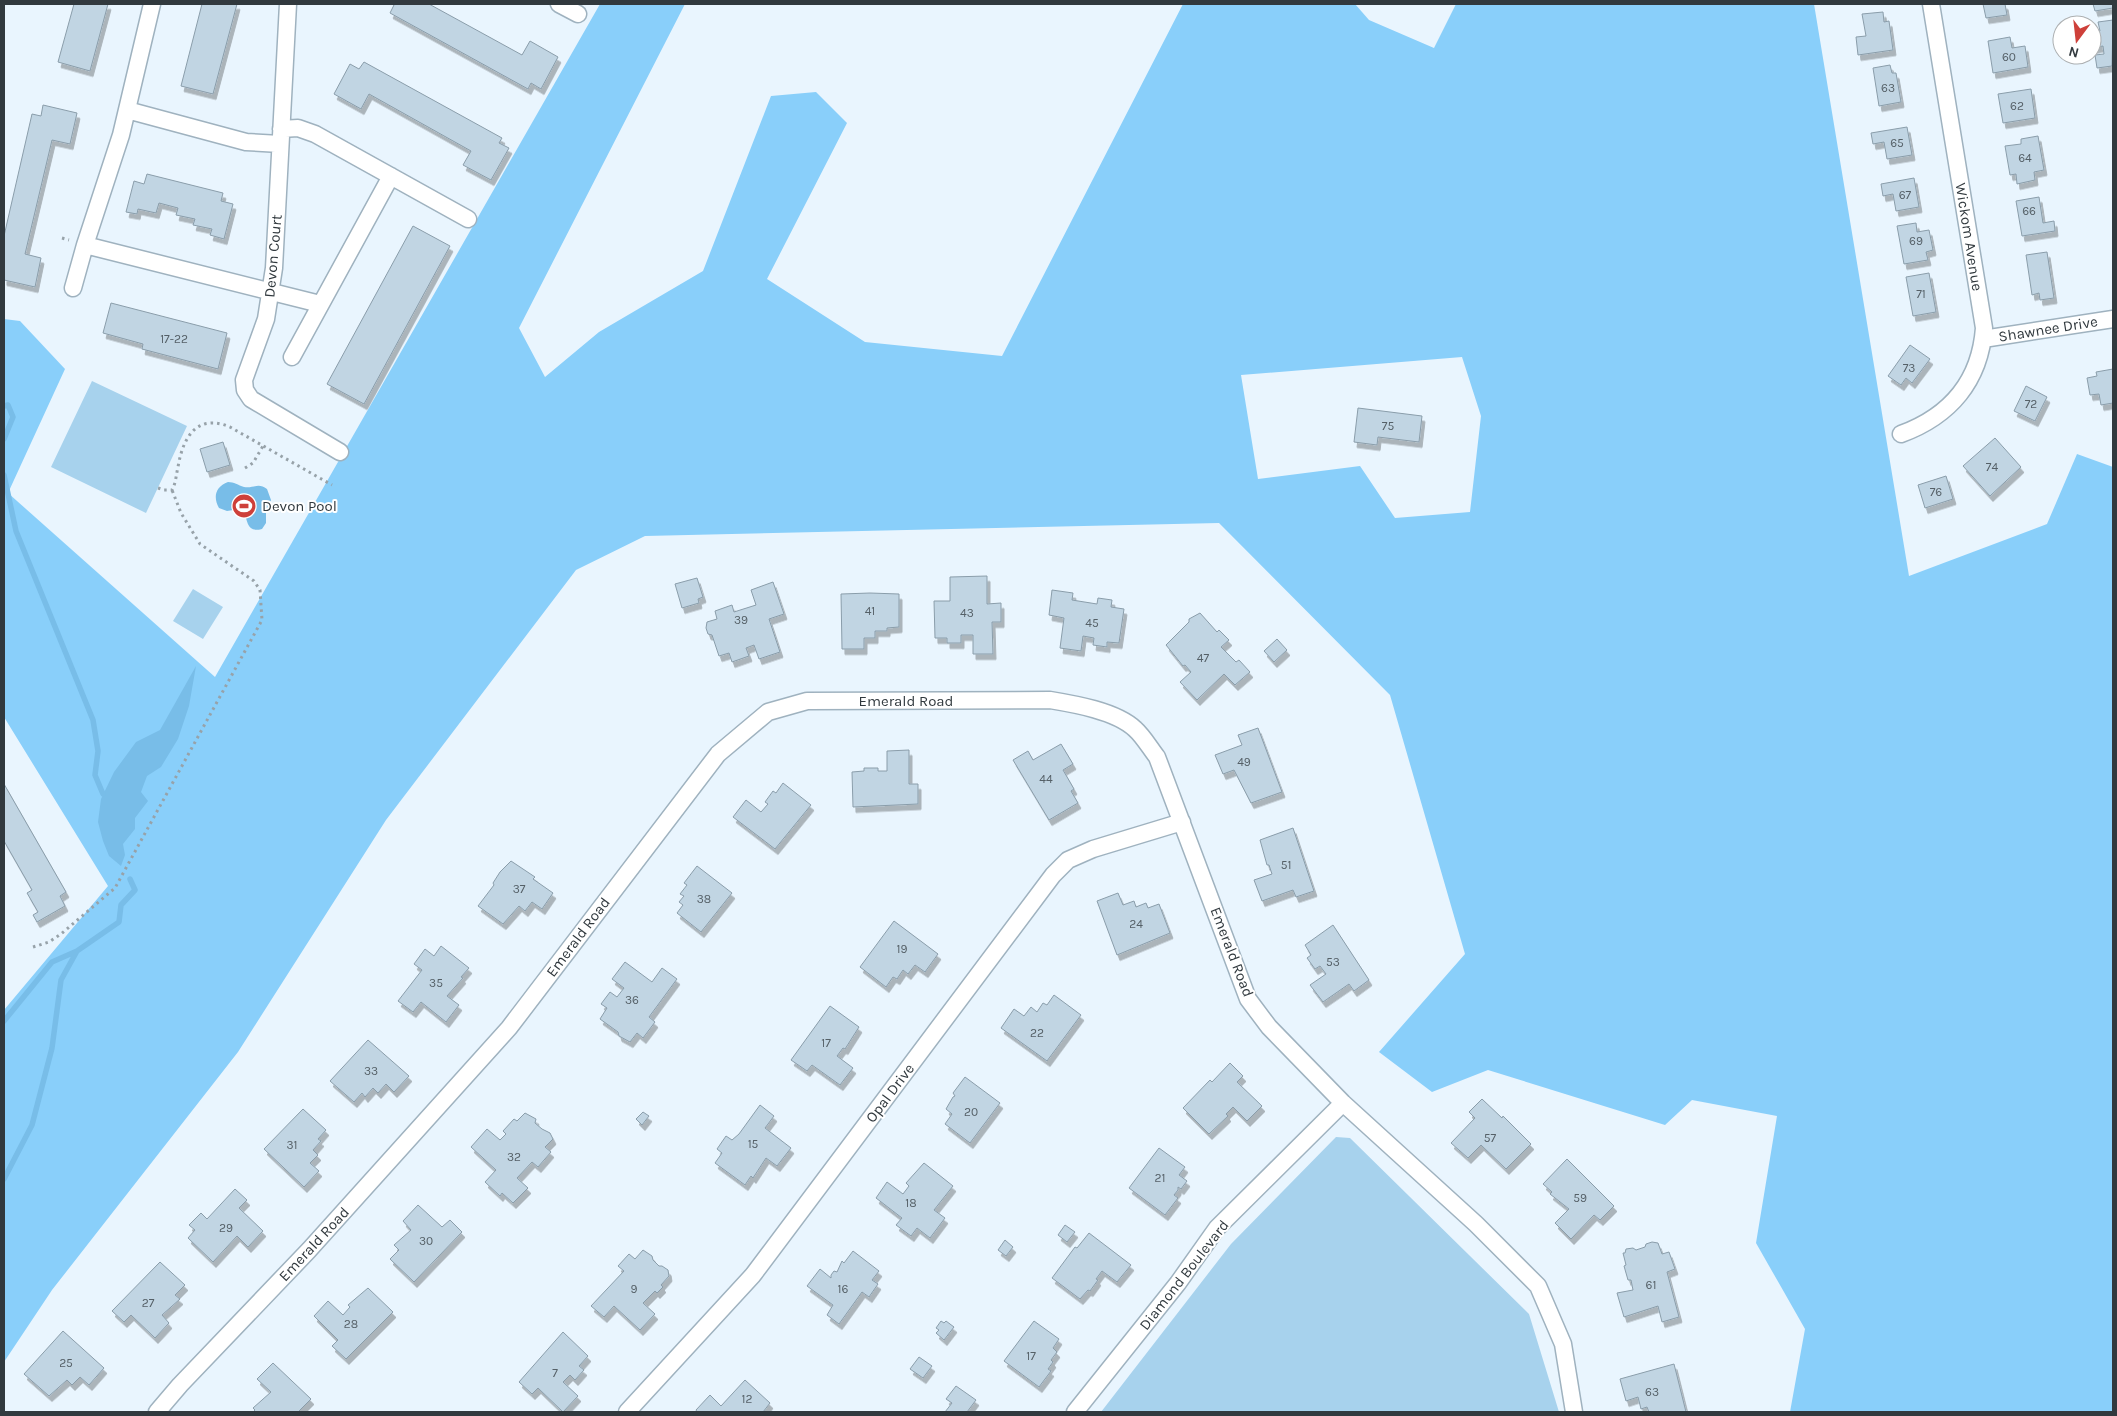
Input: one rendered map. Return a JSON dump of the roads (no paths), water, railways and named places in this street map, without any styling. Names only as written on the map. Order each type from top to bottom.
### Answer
[{"type":"street","points":[[72,288],[84,244],[121,136],[152,4]]},
{"type":"street","name":"Devon Court","points":[[288,4],[271,291],[266,319],[244,380],[245,390],[251,400],[340,452]]},
{"type":"street","points":[[559,4],[578,14]]},
{"type":"street","name":"Wickom Avenue","points":[[1901,434],[1935,418],[1953,403],[1968,382],[1978,363],[1984,328],[1931,4]]},
{"type":"street","points":[[128,110],[246,142],[264,144],[298,128],[315,134],[468,219]]},
{"type":"street","points":[[292,357],[391,176]]},
{"type":"street","points":[[84,244],[320,304]]},
{"type":"street","name":"Shawnee Drive","points":[[1983,339],[2113,319]]},
{"type":"street","name":"Emerald Road","points":[[157,1412],[326,1232],[510,1028],[718,754],[768,712],[807,702],[1050,700],[1080,705],[1110,715],[1134,728],[1157,756],[1248,999],[1269,1027],[1343,1103],[1476,1224],[1538,1286],[1563,1344],[1574,1412]]},
{"type":"street","name":"Opal Drive","points":[[628,1412],[753,1275],[1053,875],[1068,860],[1093,849],[1182,822]]},
{"type":"street","name":"Diamond Boulevard","points":[[1075,1412],[1178,1283],[1217,1228],[1343,1103]]},
{"type":"waterway","points":[[4,406],[8,405],[13,417],[4,439]]},
{"type":"waterway","points":[[4,475],[16,531],[93,720],[98,751],[95,775],[103,794]]},
{"type":"waterway","points":[[4,1179],[32,1125],[52,1048],[61,980],[77,951],[119,922],[121,905],[135,890],[130,879]]},
{"type":"waterway","points":[[4,1021],[52,962],[77,951]]},
{"type":"place","name":"Devon Pool","points":[[244,506]]}]
